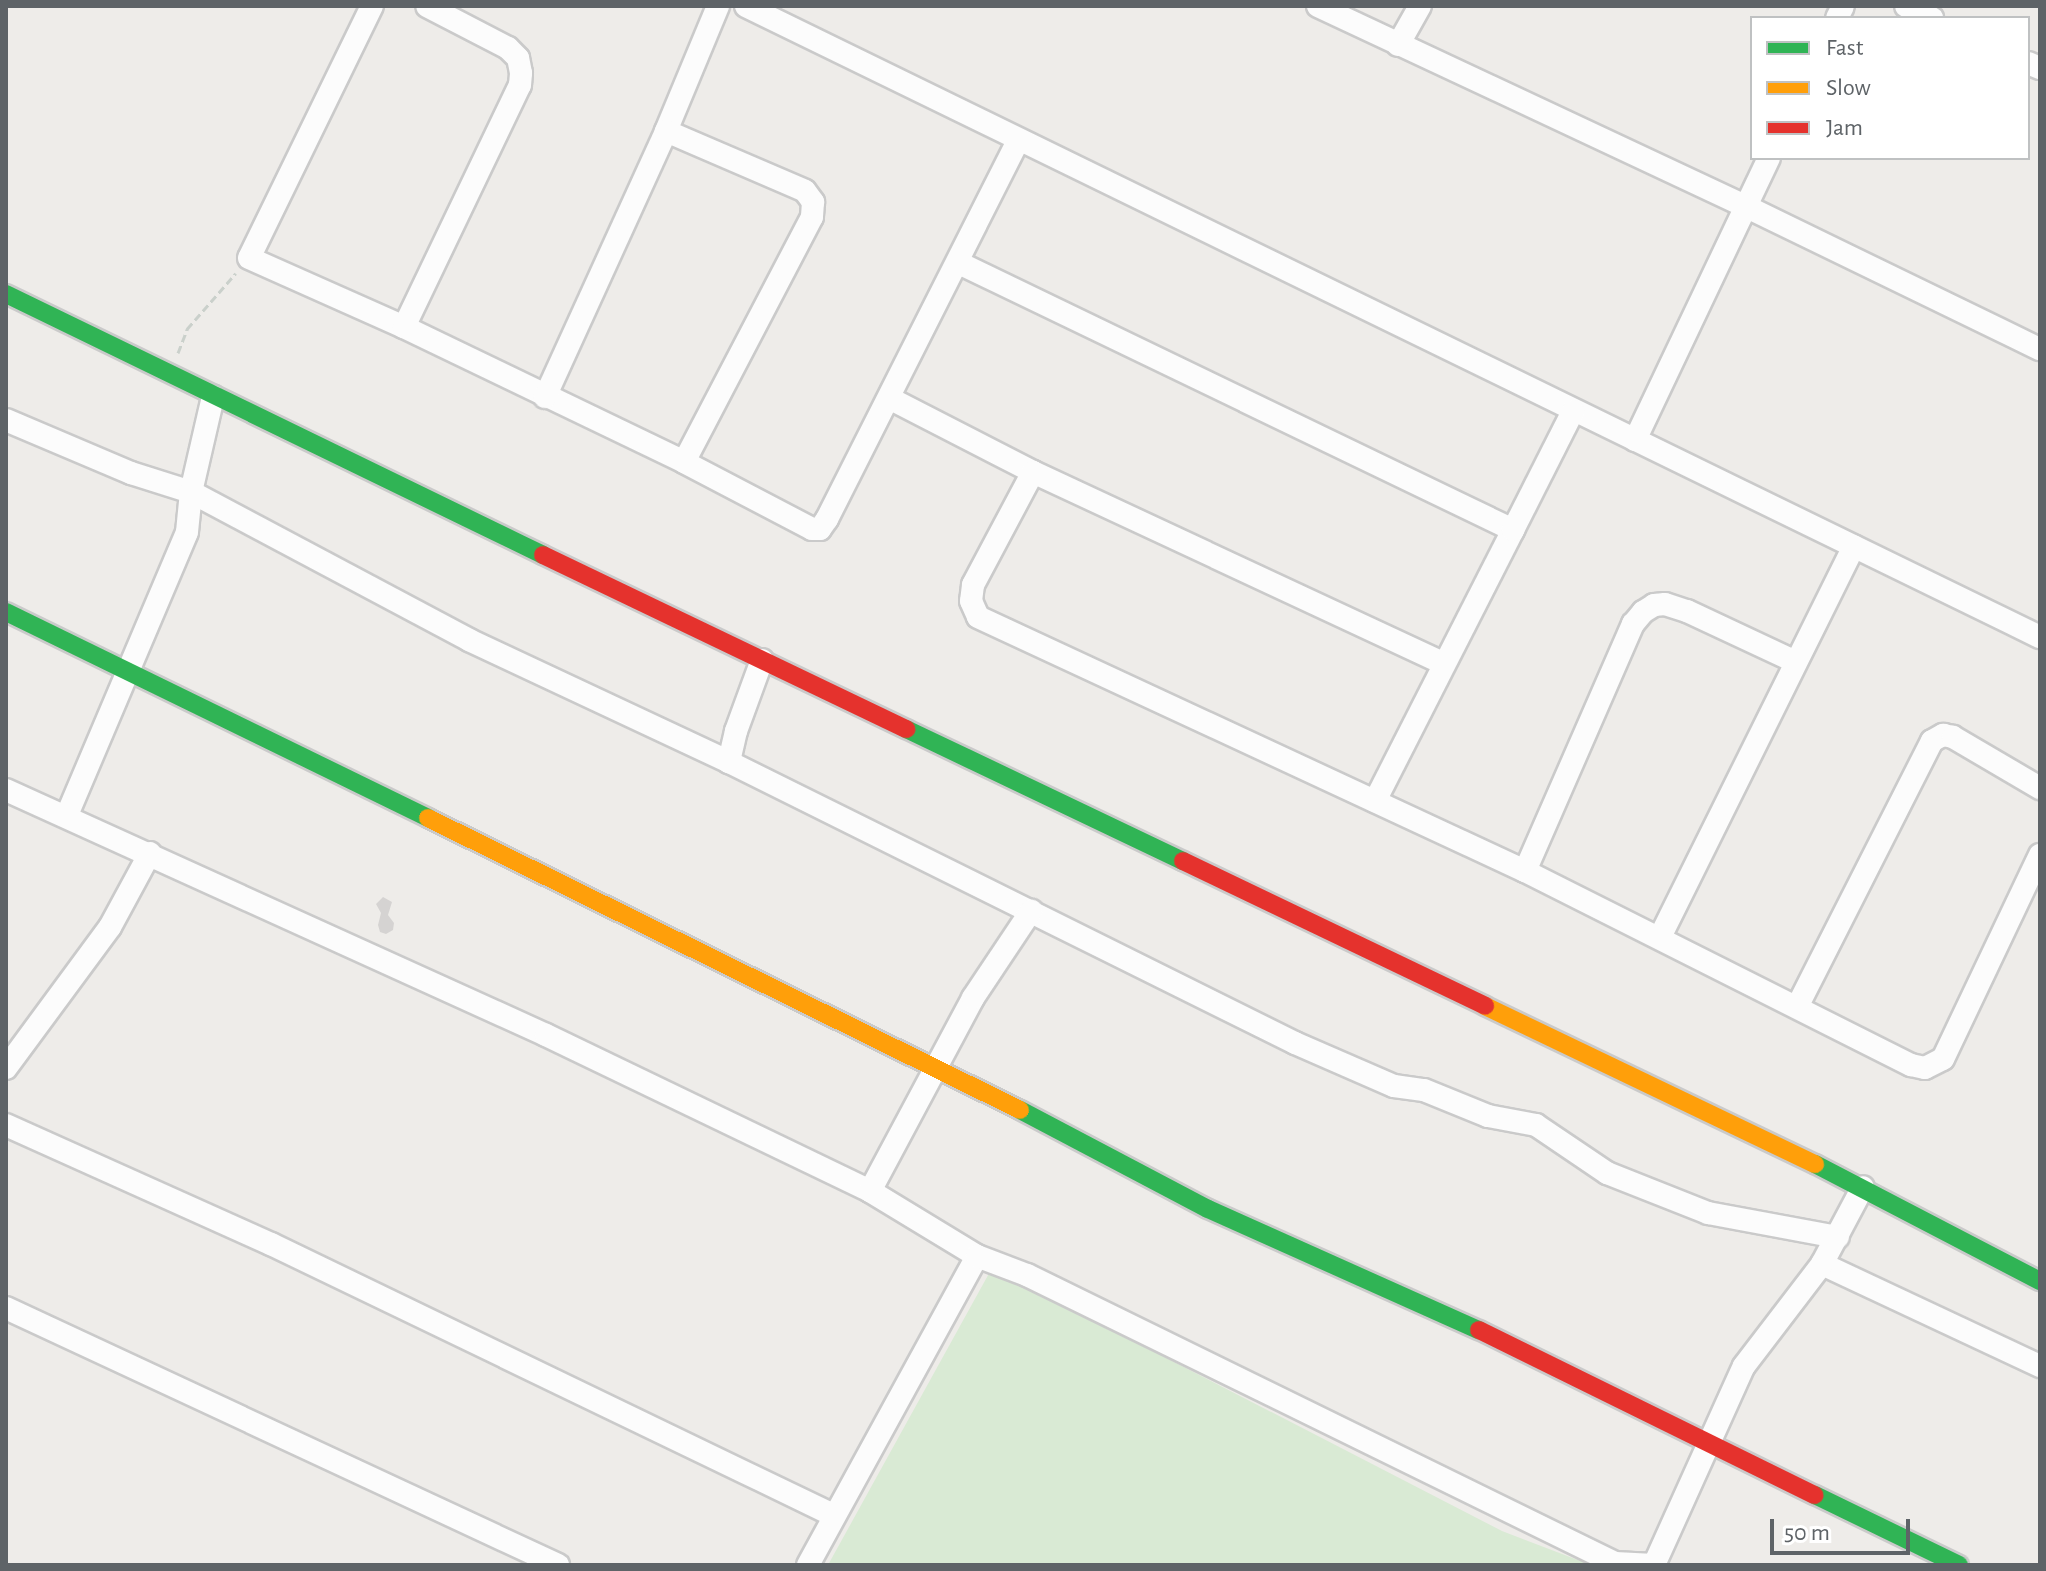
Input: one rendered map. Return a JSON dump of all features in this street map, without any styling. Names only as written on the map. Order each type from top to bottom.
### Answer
[{"type":"street","points":[[372,6],[249,258],[404,327],[684,462],[812,529],[820,529],[959,263],[1018,141]]},
{"type":"street","points":[[404,327],[520,85],[521,73],[518,58],[508,48],[427,6]]},
{"type":"street","points":[[545,397],[666,131],[718,6]]},
{"type":"street","points":[[746,6],[2040,637]]},
{"type":"street","points":[[1318,6],[1745,206],[2040,349]]},
{"type":"street","points":[[1398,45],[1420,6]]},
{"type":"street","points":[[1906,6],[1928,16]]},
{"type":"street","points":[[666,131],[805,191],[813,208],[812,217],[684,462]]},
{"type":"street","points":[[1635,440],[1768,160]]},
{"type":"street","points":[[959,263],[1513,530]]},
{"type":"street","points":[[6,294],[213,397],[1863,1187],[2040,1281]]},
{"type":"street","points":[[67,815],[125,672],[180,550],[213,397]]},
{"type":"street","points":[[889,398],[1033,472],[1443,663]]},
{"type":"street","points":[[1375,801],[1573,411]]},
{"type":"street","points":[[6,420],[131,473],[191,492],[469,640],[729,762],[1295,1043],[1394,1086],[1439,1094],[1488,1116],[1536,1125],[1607,1173],[1708,1213],[1838,1237]]},
{"type":"street","points":[[1033,472],[973,585],[971,601],[978,617],[1525,871],[1911,1065],[1936,1065],[1943,1059],[2040,855]]},
{"type":"street","points":[[1660,937],[1854,547]]},
{"type":"street","points":[[1525,871],[1633,624],[1643,612],[1654,605],[1665,604],[1687,611],[1796,662]]},
{"type":"street","points":[[6,612],[936,1066],[1208,1209],[1458,1319],[1712,1440],[1959,1565]]},
{"type":"street","points":[[729,762],[736,731],[762,660]]},
{"type":"street","points":[[1797,1007],[1932,741],[1943,735],[1953,737],[2040,788]]},
{"type":"street","points":[[6,790],[67,815],[546,1035],[870,1191],[977,1256],[1027,1275],[1615,1563],[1654,1565],[1744,1366],[1822,1264],[1863,1187]]},
{"type":"street","points":[[6,1068],[110,927],[150,853]]},
{"type":"street","points":[[870,1191],[973,998],[1031,911]]},
{"type":"street","points":[[6,1125],[286,1250],[833,1515]]},
{"type":"street","points":[[808,1565],[977,1256]]},
{"type":"street","points":[[1822,1264],[2040,1366]]},
{"type":"street","points":[[6,1308],[558,1565]]},
{"type":"path","points":[[169,375],[187,329],[249,258]]},
{"type":"green space","points":[[992,1268],[1502,1531],[1591,1565],[828,1565]]},
{"type":"building","points":[[383,897],[392,902],[388,915],[394,923],[393,930],[386,934],[380,932],[381,913],[376,904]]},
{"type":"traffic: fast","points":[[6,294],[543,555]]},
{"type":"traffic: fast","points":[[6,612],[428,818]]},
{"type":"traffic: fast","points":[[906,729],[1183,861]]},
{"type":"traffic: fast","points":[[1020,1110],[1208,1209],[1479,1330]]},
{"type":"traffic: fast","points":[[1815,1164],[2040,1281]]},
{"type":"traffic: fast","points":[[1815,1495],[1959,1565]]},
{"type":"traffic: slow","points":[[428,818],[1020,1110]]},
{"type":"traffic: slow","points":[[1485,1006],[1815,1164]]},
{"type":"traffic: jam","points":[[543,555],[906,729]]},
{"type":"traffic: jam","points":[[1183,861],[1485,1006]]},
{"type":"traffic: jam","points":[[1479,1330],[1815,1495]]}]
